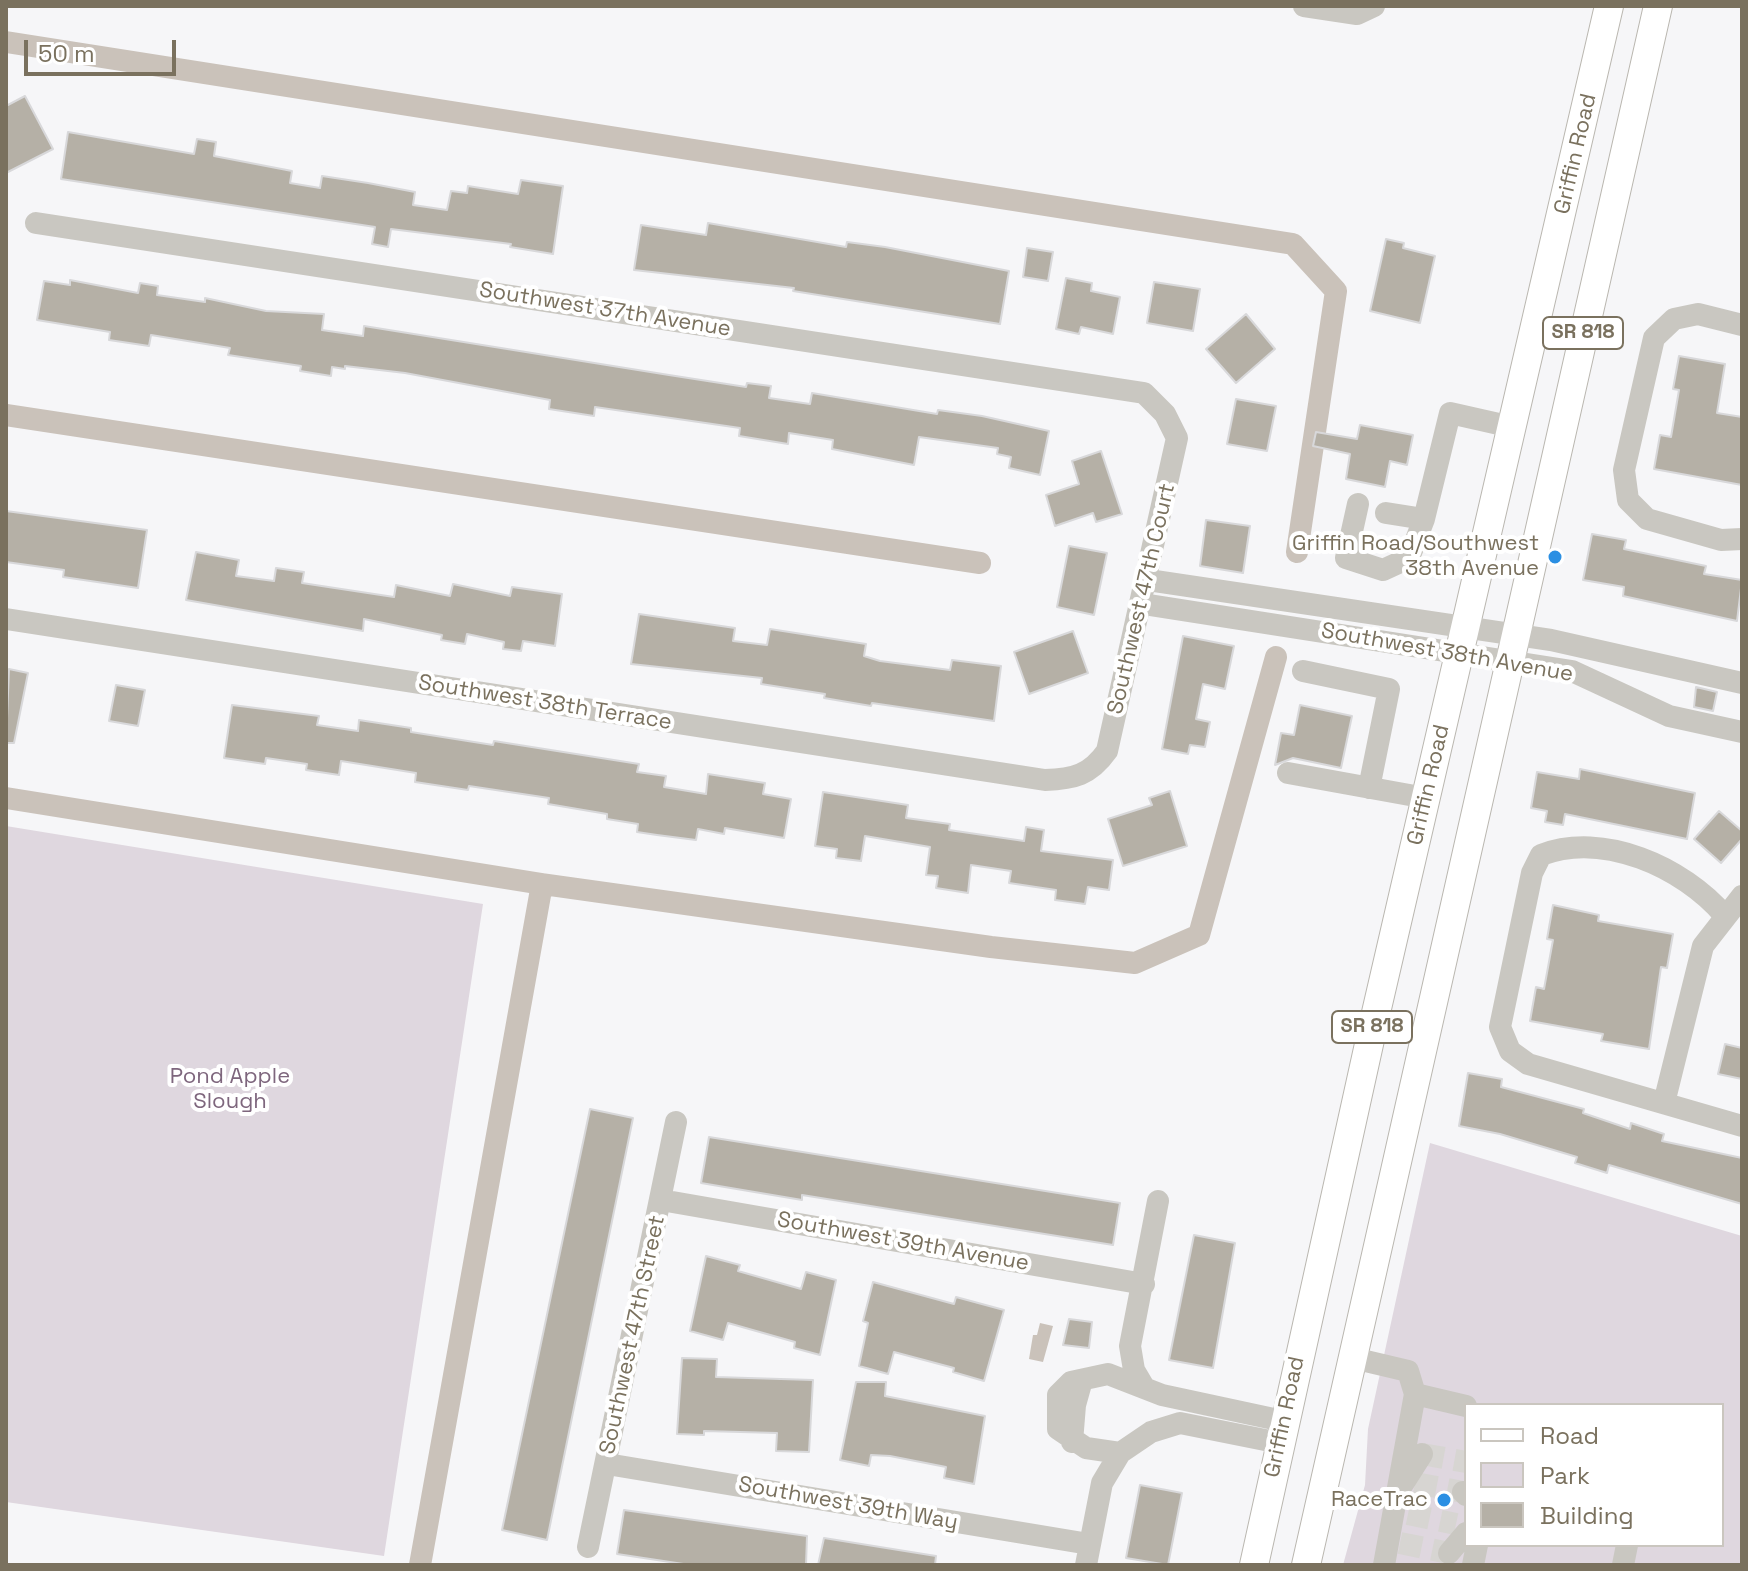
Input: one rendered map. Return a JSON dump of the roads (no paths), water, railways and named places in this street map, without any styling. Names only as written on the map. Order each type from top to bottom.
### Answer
[{"type":"main road","name":"Griffin Road","points":[[1254,1565],[1426,798],[1609,6]]},
{"type":"main road","name":"SR 818","points":[[1306,1565],[1658,6]]},
{"type":"street","points":[[1304,6],[1357,14],[1374,6]]},
{"type":"street","name":"Southwest 37th Avenue","points":[[36,223],[1144,393],[1165,414]]},
{"type":"street","points":[[1742,325],[1698,314],[1674,319],[1654,338],[1624,470],[1628,500],[1647,519],[1721,540],[1742,539]]},
{"type":"street","points":[[1358,504],[1346,558],[1383,570],[1409,558],[1424,519],[1450,413],[1512,427]]},
{"type":"street","name":"Southwest 47th Court","points":[[1083,775],[1095,768],[1107,751],[1143,604],[1177,438],[1165,414]]},
{"type":"street","points":[[1386,513],[1424,519]]},
{"type":"street","name":"Southwest 38th Avenue","points":[[1148,580],[1463,640],[1742,683]]},
{"type":"street","name":"Southwest 38th Avenue","points":[[1143,604],[1463,640]]},
{"type":"street","name":"Southwest 38th Terrace","points":[[6,619],[1045,780],[1083,775]]},
{"type":"street","name":"Southwest 38th Avenue","points":[[1512,648],[1572,671],[1669,716],[1742,732]]},
{"type":"street","points":[[1303,671],[1389,689],[1369,788]]},
{"type":"street","points":[[1288,773],[1426,798]]},
{"type":"street","points":[[1724,915],[1706,894],[1643,859],[1581,846],[1559,848],[1541,855],[1532,873],[1500,1027],[1510,1051],[1528,1064],[1742,1126]]},
{"type":"street","points":[[1664,1103],[1703,946],[1724,915],[1742,896]]},
{"type":"street","name":"Southwest 47th Street","points":[[588,1547],[676,1122]]},
{"type":"street","name":"Southwest 39th Avenue","points":[[661,1200],[1144,1284]]},
{"type":"street","points":[[1144,1387],[1134,1370],[1130,1346],[1158,1201]]},
{"type":"street","points":[[1108,1374],[1130,1346]]},
{"type":"street","points":[[1353,1358],[1408,1371],[1415,1394],[1401,1506],[1400,1543]]},
{"type":"street","points":[[1102,1483],[1079,1445],[1058,1429],[1058,1395],[1064,1387],[1082,1380],[1108,1374],[1235,1413],[1282,1432]]},
{"type":"street","points":[[1415,1394],[1464,1406]]},
{"type":"street","points":[[1087,1554],[1102,1483],[1120,1453],[1151,1432],[1180,1423],[1282,1432]]},
{"type":"street","points":[[1079,1445],[1120,1453]]},
{"type":"street","points":[[1384,1565],[1401,1506],[1422,1454]]},
{"type":"street","name":"Southwest 39th Way","points":[[607,1464],[1087,1554]]},
{"type":"street","points":[[1401,1506],[1415,1483]]},
{"type":"street","points":[[1449,1553],[1463,1526]]},
{"type":"waterway","points":[[6,42],[1293,244],[1336,291],[1297,552]]},
{"type":"waterway","points":[[6,415],[980,563]]},
{"type":"waterway","points":[[6,798],[542,884],[991,947],[1135,963],[1199,935],[1276,657]]},
{"type":"waterway","points":[[420,1565],[542,884]]},
{"type":"tunnel","points":[[1422,1454],[1464,1462]]},
{"type":"tunnel","points":[[1415,1483],[1463,1492]]},
{"type":"tunnel","points":[[1408,1514],[1456,1524]]},
{"type":"tunnel","points":[[1400,1543],[1449,1553]]},
{"type":"place","name":"Griffin Road/Southwest 38th Avenue","points":[[1555,557]]},
{"type":"place","name":"RaceTrac","points":[[1444,1500]]},
{"type":"park label","name":"Pond Apple Slough","points":[[230,1090]]}]
